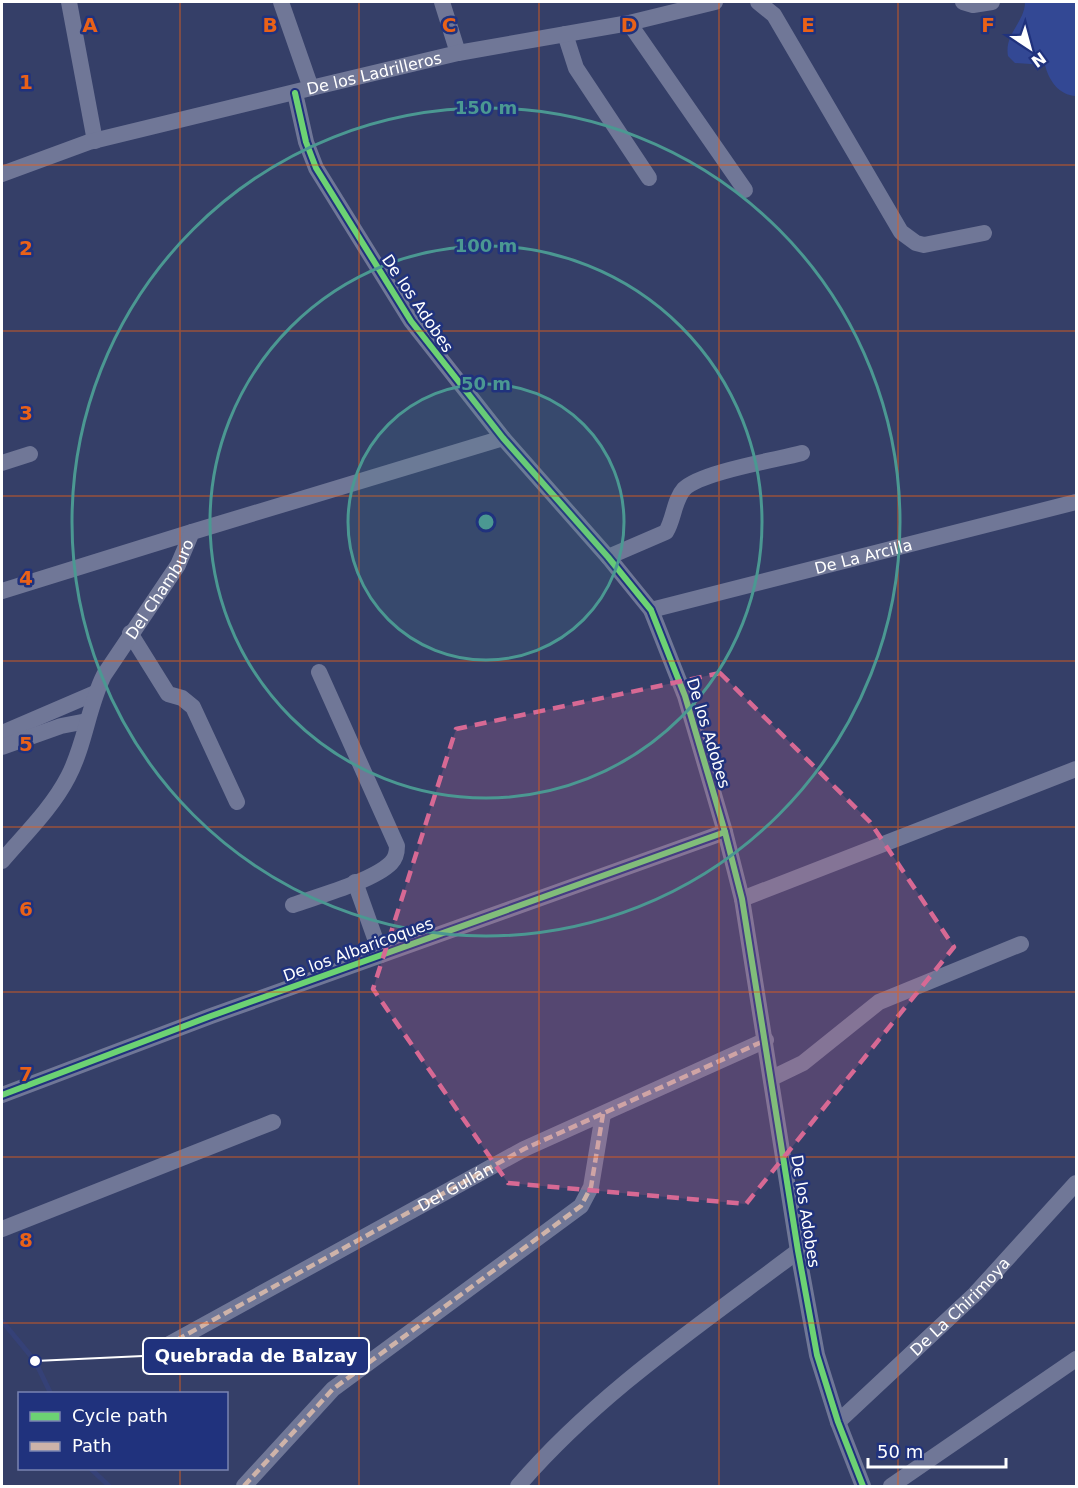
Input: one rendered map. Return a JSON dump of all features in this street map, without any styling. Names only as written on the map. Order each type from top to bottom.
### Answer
[{"type":"street","points":[[69,2],[94,141]]},
{"type":"street","name":"De los Adobes","points":[[281,2],[303,90],[306,142],[316,168],[335,201],[411,321],[502,438],[609,557],[651,610],[685,696],[742,899],[798,1251],[817,1355],[838,1422],[864,1486]]},
{"type":"street","points":[[442,2],[458,53]]},
{"type":"street","name":"De los Ladrilleros","points":[[2,174],[94,141],[303,90],[458,53],[629,24],[715,2]]},
{"type":"street","points":[[758,2],[774,15],[901,232],[916,243],[924,245],[984,232]]},
{"type":"street","points":[[963,2],[973,5],[992,2]]},
{"type":"street","points":[[629,24],[745,190]]},
{"type":"street","points":[[565,34],[576,68],[649,178]]},
{"type":"street","name":"Del Chamburo","points":[[2,861],[53,802],[69,775],[95,693],[130,633],[178,565],[192,532],[502,438]]},
{"type":"street","points":[[609,557],[666,532],[679,496],[696,481],[802,453]]},
{"type":"street","points":[[2,463],[30,454]]},
{"type":"street","name":"De La Arcilla","points":[[651,610],[1077,502]]},
{"type":"street","points":[[2,591],[192,532]]},
{"type":"street","points":[[130,633],[168,694],[182,698],[194,707],[237,802]]},
{"type":"street","points":[[293,905],[355,882],[392,862],[397,854],[397,846],[319,672]]},
{"type":"street","points":[[2,734],[95,693]]},
{"type":"street","points":[[2,747],[87,721]]},
{"type":"street","points":[[742,899],[1077,769]]},
{"type":"street","name":"De los Albaricoques","points":[[2,1095],[381,955],[725,832]]},
{"type":"street","points":[[355,882],[381,955]]},
{"type":"street","points":[[772,1078],[803,1063],[879,1002],[1021,944]]},
{"type":"street","name":"Del Gullán","points":[[153,1353],[524,1149],[766,1040]]},
{"type":"street","points":[[244,1486],[333,1389],[581,1206],[591,1187],[603,1114]]},
{"type":"street","points":[[2,1229],[273,1122]]},
{"type":"street","name":"De La Chirimoya","points":[[838,1422],[975,1294],[1077,1183]]},
{"type":"street","points":[[518,1486],[551,1447],[618,1386],[798,1251]]},
{"type":"street","points":[[891,1486],[1077,1359]]},
{"type":"highlighted area","points":[[720,673],[870,822],[954,947],[746,1204],[508,1183],[373,989],[456,729]]},
{"type":"shaded area","points":[[1025,2],[1076,2],[1076,96],[1065,93],[1056,86],[1045,65],[1015,63],[1008,56],[1009,41],[1022,16]]},
{"type":"waterway","points":[[2,1321],[35,1361],[50,1392]]},
{"type":"waterway","points":[[92,1470],[109,1486]]},
{"type":"marked path","points":[[153,1353],[524,1149],[766,1040]]},
{"type":"marked path","points":[[244,1486],[333,1389],[581,1206],[591,1187],[603,1114]]},
{"type":"cycle path","points":[[295,93],[306,142],[316,168],[411,321],[503,438],[608,557],[651,610],[685,696],[742,899],[798,1251],[817,1355],[838,1422],[863,1486]]},
{"type":"cycle path","points":[[2,1095],[211,1016],[725,832]]},
{"type":"place","name":"Quebrada de Balzay","points":[[35,1361]]}]
